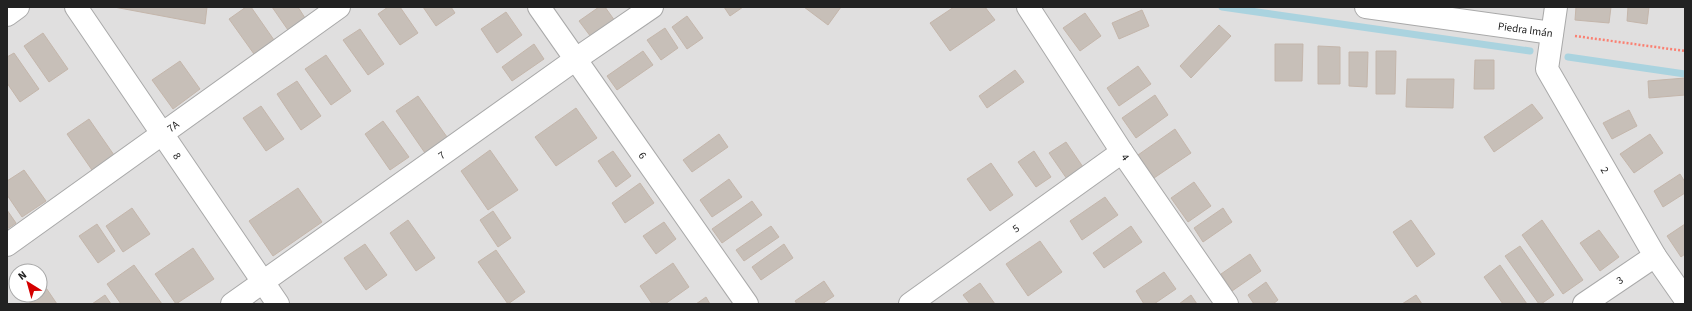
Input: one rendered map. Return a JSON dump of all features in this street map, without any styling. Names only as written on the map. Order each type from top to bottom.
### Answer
[{"type":"street","points":[[7,15],[18,7]]},
{"type":"street","name":"8","points":[[76,7],[278,304]]},
{"type":"street","name":"7A","points":[[7,245],[339,7]]},
{"type":"street","name":"6","points":[[539,7],[747,304]]},
{"type":"street","name":"7","points":[[232,304],[576,59],[652,7]]},
{"type":"street","name":"4","points":[[1028,7],[1122,152],[1227,304]]},
{"type":"street","name":"Piedra lmán","points":[[1366,7],[1552,33]]},
{"type":"street","name":"2","points":[[1556,7],[1547,69],[1655,256],[1685,300]]},
{"type":"street","name":"5","points":[[910,304],[1122,152]]},
{"type":"street","name":"3","points":[[1584,304],[1655,256]]},
{"type":"path","name":"Piedra lmán","points":[[1552,33],[1685,51]]},
{"type":"shaded area","points":[[7,7],[1685,7],[1685,304],[7,304]]},
{"type":"building","points":[[114,7],[207,7],[205,24]]},
{"type":"building","points":[[246,7],[251,7],[274,40],[254,54],[229,19]]},
{"type":"building","points":[[272,7],[298,7],[305,18],[288,30]]},
{"type":"building","points":[[388,7],[400,7],[418,33],[400,45],[378,14]]},
{"type":"building","points":[[423,7],[451,7],[455,13],[436,26]]},
{"type":"building","points":[[599,7],[605,7],[615,21],[591,37],[579,21]]},
{"type":"building","points":[[724,7],[743,7],[730,16]]},
{"type":"building","points":[[804,7],[841,7],[828,25]]},
{"type":"building","points":[[954,7],[985,7],[995,20],[950,51],[930,23]]},
{"type":"building","points":[[1576,7],[1611,7],[1609,23],[1575,20]]},
{"type":"building","points":[[1628,7],[1649,7],[1647,24],[1627,21]]},
{"type":"building","points":[[1142,10],[1149,26],[1119,39],[1112,23]]},
{"type":"building","points":[[506,12],[522,35],[497,53],[481,29]]},
{"type":"building","points":[[1085,13],[1101,36],[1080,51],[1063,28]]},
{"type":"building","points":[[687,16],[703,38],[687,49],[672,27]]},
{"type":"building","points":[[1219,25],[1231,36],[1191,78],[1180,66]]},
{"type":"building","points":[[665,28],[678,48],[661,60],[647,40]]},
{"type":"building","points":[[360,29],[384,64],[368,75],[343,40]]},
{"type":"building","points":[[43,33],[68,69],[49,82],[24,46]]},
{"type":"building","points":[[534,44],[544,59],[512,81],[502,67]]},
{"type":"building","points":[[1275,44],[1303,44],[1302,81],[1275,81]]},
{"type":"building","points":[[1318,46],[1340,47],[1340,84],[1318,84]]},
{"type":"building","points":[[643,51],[653,65],[617,90],[607,76]]},
{"type":"building","points":[[1376,51],[1396,51],[1395,94],[1376,94]]},
{"type":"building","points":[[1349,52],[1368,52],[1367,87],[1349,86]]},
{"type":"building","points":[[14,53],[39,89],[20,102],[7,83],[7,57]]},
{"type":"building","points":[[326,55],[351,91],[331,105],[305,69]]},
{"type":"building","points":[[1475,60],[1494,60],[1494,89],[1474,89]]},
{"type":"building","points":[[180,61],[200,89],[173,109],[152,80]]},
{"type":"building","points":[[1138,66],[1151,84],[1119,106],[1107,88]]},
{"type":"building","points":[[1015,70],[1024,82],[987,108],[979,96]]},
{"type":"building","points":[[1685,78],[1685,95],[1649,98],[1648,81]]},
{"type":"building","points":[[1407,79],[1454,79],[1453,108],[1406,107]]},
{"type":"building","points":[[297,81],[321,116],[301,130],[277,94]]},
{"type":"building","points":[[1155,95],[1168,115],[1136,138],[1122,118]]},
{"type":"building","points":[[418,96],[447,137],[425,153],[396,111]]},
{"type":"building","points":[[1532,104],[1543,118],[1494,152],[1484,137]]},
{"type":"building","points":[[261,106],[284,139],[266,151],[243,118]]},
{"type":"building","points":[[576,108],[597,138],[556,166],[535,137]]},
{"type":"building","points":[[1629,110],[1637,126],[1612,139],[1603,123]]},
{"type":"building","points":[[89,119],[114,155],[92,170],[67,134]]},
{"type":"building","points":[[383,121],[409,157],[390,170],[365,134]]},
{"type":"building","points":[[1175,129],[1191,153],[1154,178],[1138,155]]},
{"type":"building","points":[[719,134],[728,147],[692,172],[683,160]]},
{"type":"building","points":[[1650,134],[1663,153],[1634,173],[1620,154]]},
{"type":"building","points":[[1066,142],[1083,167],[1067,179],[1049,153]]},
{"type":"building","points":[[490,150],[518,190],[488,210],[461,171]]},
{"type":"building","points":[[613,151],[631,176],[616,187],[598,161]]},
{"type":"building","points":[[1034,151],[1051,177],[1036,187],[1018,162]]},
{"type":"building","points":[[991,163],[1013,195],[990,211],[967,179]]},
{"type":"building","points":[[24,170],[46,201],[22,217],[7,195],[7,181]]},
{"type":"building","points":[[1680,174],[1685,182],[1685,193],[1663,207],[1654,191]]},
{"type":"building","points":[[729,179],[742,197],[712,217],[700,200]]},
{"type":"building","points":[[1194,182],[1211,206],[1188,222],[1171,198]]},
{"type":"building","points":[[640,183],[654,203],[625,223],[612,203]]},
{"type":"building","points":[[298,188],[322,222],[273,256],[249,221]]},
{"type":"building","points":[[1105,197],[1118,215],[1082,240],[1070,221]]},
{"type":"building","points":[[752,201],[762,215],[722,243],[712,229]]},
{"type":"building","points":[[132,208],[150,234],[123,252],[106,226]]},
{"type":"building","points":[[1223,208],[1232,222],[1203,242],[1194,228]]},
{"type":"building","points":[[7,210],[16,223],[7,229]]},
{"type":"building","points":[[493,211],[511,238],[498,247],[480,220]]},
{"type":"building","points":[[408,220],[435,258],[416,271],[390,233]]},
{"type":"building","points":[[1411,220],[1435,254],[1417,267],[1393,232]]},
{"type":"building","points":[[1542,220],[1583,280],[1563,294],[1522,235]]},
{"type":"building","points":[[664,222],[676,239],[656,254],[643,236]]},
{"type":"building","points":[[97,224],[115,251],[98,263],[79,236]]},
{"type":"building","points":[[1685,224],[1685,254],[1681,257],[1667,236]]},
{"type":"building","points":[[771,226],[779,237],[744,261],[736,250]]},
{"type":"building","points":[[1131,226],[1142,242],[1104,268],[1093,253]]},
{"type":"building","points":[[1599,230],[1619,257],[1600,271],[1580,243]]},
{"type":"building","points":[[1040,241],[1062,272],[1028,296],[1006,264]]},
{"type":"building","points":[[365,244],[387,275],[366,290],[344,258]]},
{"type":"building","points":[[784,244],[793,258],[761,280],[752,267]]},
{"type":"building","points":[[1520,246],[1554,295],[1541,304],[1539,304],[1505,256]]},
{"type":"building","points":[[193,248],[214,279],[176,304],[155,274]]},
{"type":"building","points":[[496,250],[525,292],[508,304],[478,262]]},
{"type":"building","points":[[1250,254],[1261,271],[1232,291],[1221,274]]},
{"type":"building","points":[[673,263],[689,287],[665,304],[652,304],[640,286]]},
{"type":"building","points":[[134,265],[162,304],[121,304],[107,284]]},
{"type":"building","points":[[1500,265],[1527,304],[1503,304],[1484,277]]},
{"type":"building","points":[[1164,272],[1176,289],[1154,304],[1144,304],[1136,291]]},
{"type":"building","points":[[824,281],[834,296],[822,304],[797,304],[795,301]]},
{"type":"building","points":[[1266,282],[1278,300],[1273,304],[1254,304],[1248,295]]},
{"type":"building","points":[[980,283],[995,304],[970,304],[963,295]]},
{"type":"building","points":[[48,291],[57,304],[30,303],[48,303]]},
{"type":"building","points":[[105,295],[111,304],[92,304]]},
{"type":"building","points":[[1191,295],[1197,304],[1179,304]]},
{"type":"building","points":[[1416,295],[1422,304],[1402,304]]},
{"type":"building","points":[[706,297],[710,304],[696,304]]},
{"type":"waterway","points":[[1222,7],[1530,51]]},
{"type":"waterway","points":[[1568,57],[1685,74]]}]
